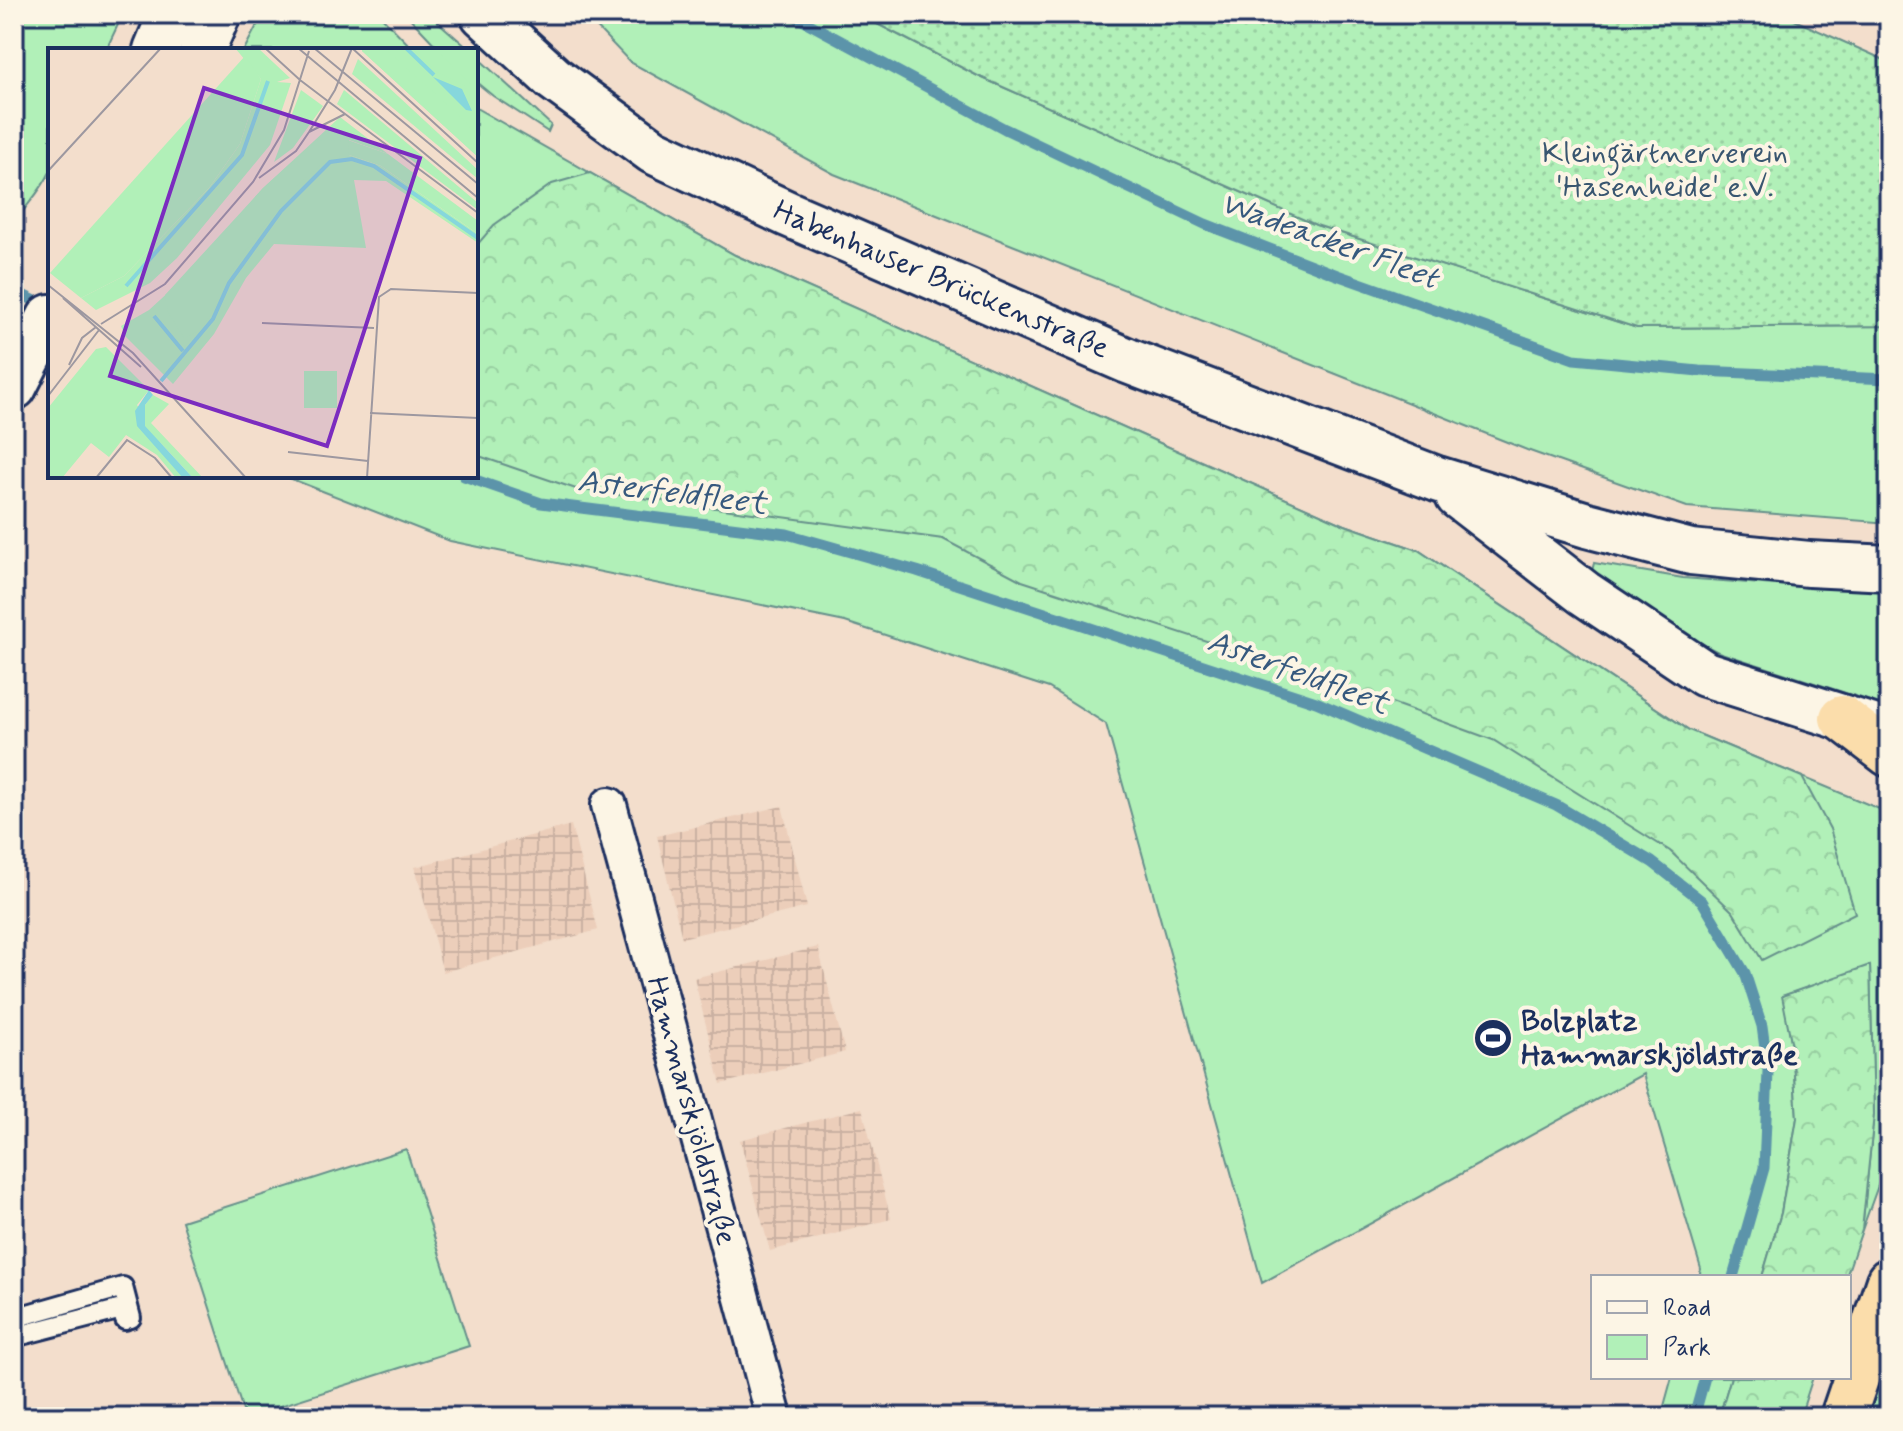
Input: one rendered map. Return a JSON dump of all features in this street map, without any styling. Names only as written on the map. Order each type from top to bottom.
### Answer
[{"type":"highway","points":[[1842,718],[1889,754]]},
{"type":"highway","points":[[1843,1417],[1889,1281]]},
{"type":"main road","points":[[157,48],[171,14]]},
{"type":"main road","points":[[203,48],[218,14]]},
{"type":"main road","name":"Habenhauser Brückenstraße","points":[[483,14],[553,78],[653,151],[788,214],[1128,361],[1437,479],[1587,525],[1691,552],[1809,564],[1889,568]]},
{"type":"main road","name":"Habenhauser Brückenstraße","points":[[1437,479],[1584,593],[1705,674],[1889,732]]},
{"type":"street","name":"Hammarskjöldstraße","points":[[609,805],[774,1417]]},
{"type":"lane","points":[[14,1318],[123,1287],[128,1319],[122,1309],[14,1337]]},
{"type":"shaded area","points":[[782,806],[807,907],[682,938],[657,836]]},
{"type":"shaded area","points":[[571,825],[598,930],[443,972],[415,867]]},
{"type":"shaded area","points":[[818,947],[845,1052],[721,1084],[694,978]]},
{"type":"shaded area","points":[[862,1108],[891,1219],[770,1251],[740,1140]]},
{"type":"green space","points":[[14,14],[123,14],[107,48],[48,48],[48,176],[14,224]]},
{"type":"green space","points":[[263,14],[379,14],[412,48],[245,48]]},
{"type":"green space","points":[[406,14],[429,14],[468,48],[438,48]]},
{"type":"green space","points":[[584,14],[858,14],[978,76],[1316,225],[1637,328],[1889,326],[1889,523],[1687,507],[1527,450],[834,174],[630,62]]},
{"type":"green space","name":"Kleingärtnerverein 'Hasenheide' e.V.","points":[[858,14],[1781,14],[1889,62],[1889,326],[1637,328],[1316,225],[978,76]]},
{"type":"green space","points":[[478,58],[551,125],[548,132],[478,84]]},
{"type":"green space","points":[[478,109],[735,255],[1345,525],[1418,550],[1689,730],[1889,813],[1889,1155],[1862,1230],[1874,1114],[1870,966],[1783,996],[1792,1046],[1797,1118],[1781,1213],[1763,1275],[1700,1275],[1701,1269],[1643,1074],[1262,1283],[1106,724],[1049,688],[845,622],[450,541],[289,478],[478,478]]},
{"type":"green space","points":[[590,173],[735,255],[1345,525],[1418,550],[1689,730],[1802,777],[1830,829],[1855,913],[1762,960],[1733,912],[1670,851],[1493,740],[1348,687],[1022,581],[943,539],[576,489],[478,456],[478,244],[494,225],[552,184]]},
{"type":"green space","points":[[1594,563],[1683,578],[1814,588],[1889,589],[1889,707],[1718,652],[1658,621],[1592,571]]},
{"type":"green space","points":[[1870,965],[1874,1114],[1862,1230],[1847,1275],[1763,1275],[1781,1213],[1797,1118],[1792,1046],[1782,996]]},
{"type":"green space","points":[[406,1149],[469,1346],[245,1417],[182,1221]]},
{"type":"green space","points":[[1889,1342],[1889,1417],[1863,1417]]},
{"type":"green space","points":[[1671,1379],[1730,1379],[1719,1417],[1661,1417]]},
{"type":"green space","points":[[1730,1379],[1812,1379],[1800,1417],[1719,1417]]},
{"type":"waterway","name":"Wadeacker Fleet","points":[[791,14],[1005,129],[1205,224],[1337,275],[1574,359],[1699,371],[1889,379]]},
{"type":"waterway","name":"Wadeacker Fleet","points":[[14,291],[46,306]]},
{"type":"waterway","name":"Asterfeldfleet","points":[[470,478],[541,503],[787,534],[917,571],[1316,702],[1556,805],[1652,862],[1702,901],[1745,973],[1762,1026],[1768,1071],[1764,1168],[1734,1275]]},
{"type":"waterway","name":"Asterfeldfleet","points":[[1694,1417],[1704,1379]]},
{"type":"place","name":"Bolzplatz Hammarskjöldstraße","points":[[1493,1038]]}]
